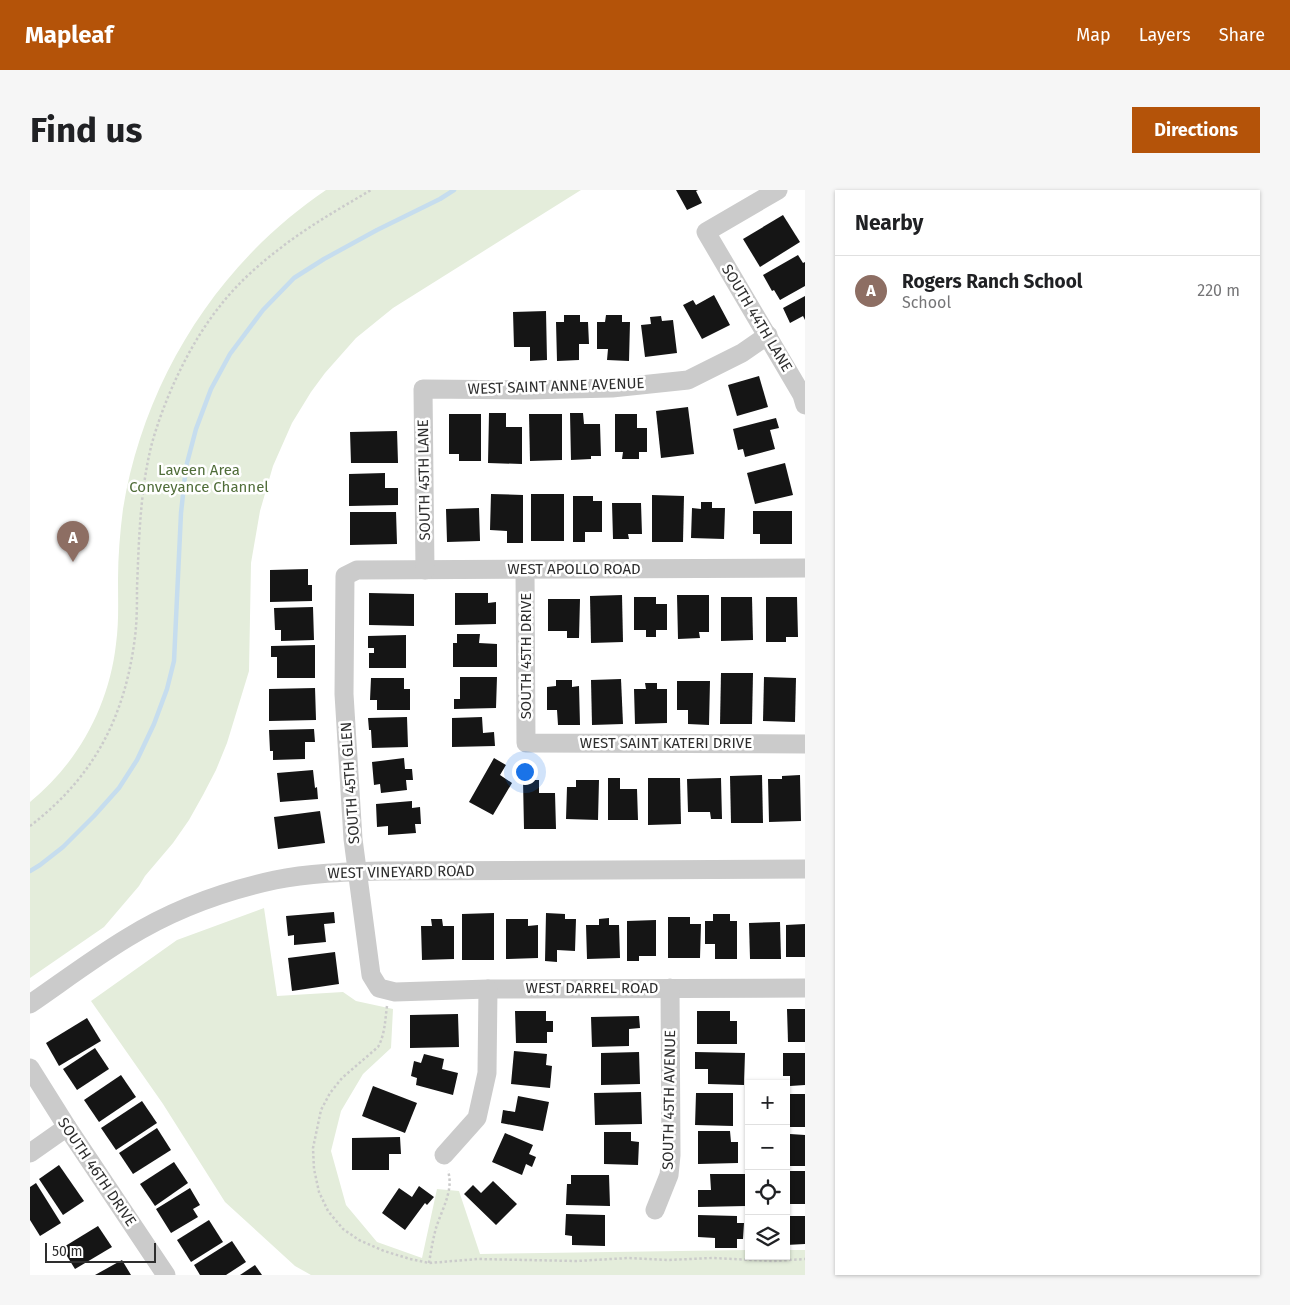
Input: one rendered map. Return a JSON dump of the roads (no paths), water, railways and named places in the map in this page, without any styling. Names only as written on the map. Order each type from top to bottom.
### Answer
[{"type":"street","name":"SOUTH 44TH LANE","points":[[778,190],[706,232],[768,335],[802,395],[805,405]]},
{"type":"street","name":"WEST SAINT ANNE AVENUE","points":[[423,389],[527,390],[612,388],[688,380],[742,353],[768,335]]},
{"type":"street","name":"SOUTH 45TH LANE","points":[[423,389],[425,570]]},
{"type":"street","name":"WEST APOLLO ROAD","points":[[345,576],[357,570],[805,568]]},
{"type":"street","name":"SOUTH 45TH DRIVE","points":[[525,570],[526,743]]},
{"type":"street","name":"SOUTH 45TH GLEN","points":[[345,576],[344,694],[353,839],[371,975],[383,989]]},
{"type":"street","name":"WEST SAINT KATERI DRIVE","points":[[526,743],[805,744]]},
{"type":"street","name":"WEST VINEYARD ROAD","points":[[30,1004],[128,937],[177,912],[242,888],[277,880],[327,873],[358,872],[805,869]]},
{"type":"street","name":"SOUTH 45TH AVENUE","points":[[655,1210],[669,1175],[671,1155],[670,988]]},
{"type":"street","name":"WEST DARREL ROAD","points":[[383,989],[395,992],[488,989],[805,988]]},
{"type":"street","points":[[444,1155],[476,1118],[487,1073],[488,989]]},
{"type":"street","name":"SOUTH 46TH DRIVE","points":[[30,1068],[67,1128],[166,1275]]},
{"type":"street","points":[[30,1153],[67,1128]]},
{"type":"waterway","points":[[30,871],[63,847],[119,788],[137,760],[154,724],[167,689],[174,661],[181,513],[186,467],[196,429],[211,389],[230,354],[263,310],[294,278],[324,259],[454,190]]},
{"type":"place","name":"Rogers Ranch School","points":[[73,562]]},
{"type":"park label","name":"Laveen Area Conveyance Channel","points":[[199,478]]}]
